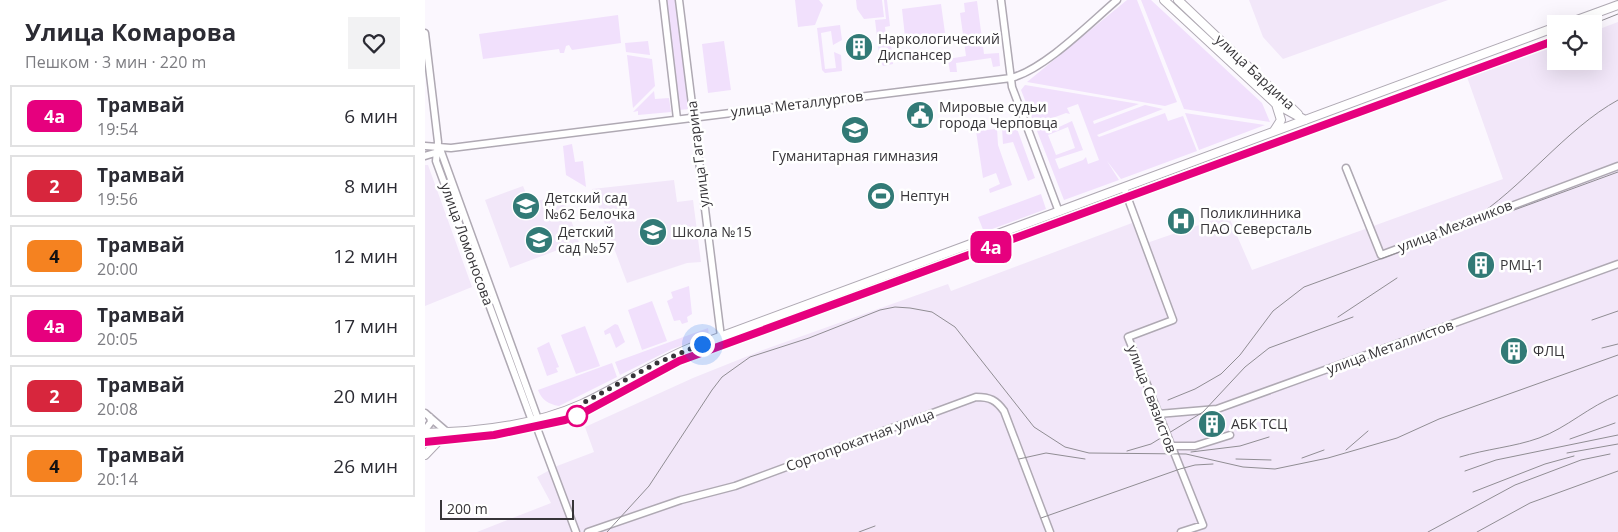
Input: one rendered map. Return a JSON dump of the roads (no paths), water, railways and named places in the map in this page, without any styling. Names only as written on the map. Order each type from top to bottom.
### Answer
[{"type":"main road","name":"улица Бардина","points":[[1164,0],[1276,104],[1305,120]]},
{"type":"main road","name":"улица Бардина","points":[[1178,0],[1305,120]]},
{"type":"main road","points":[[1589,15],[1618,4]]},
{"type":"main road","points":[[425,431],[447,432],[535,420],[581,404],[663,360],[721,337],[1547,30]]},
{"type":"main road","points":[[1231,63],[1237,56]]},
{"type":"main road","points":[[1273,132],[1281,120],[1276,104]]},
{"type":"main road","points":[[425,455],[447,432]]},
{"type":"main road","points":[[425,446],[435,444]]},
{"type":"street","name":"улица Гагарина","points":[[663,0],[677,119]]},
{"type":"street","name":"улица Гагарина","points":[[679,0],[721,337]]},
{"type":"street","points":[[1001,0],[1011,78],[1021,111],[1059,212]]},
{"type":"street","name":"улица Металлургов","points":[[425,146],[451,148],[1011,78],[1024,74],[1039,65],[1117,0]]},
{"type":"street","name":"улица Ломоносова","points":[[425,33],[439,148],[552,470],[576,532]]},
{"type":"street","name":"улица Металлургов","points":[[425,156],[439,148]]},
{"type":"street","name":"улица Механиков","points":[[1346,168],[1381,255],[1618,166]]},
{"type":"street","name":"улица Связистов","points":[[1124,188],[1173,320],[1128,337],[1203,525],[1181,532]]},
{"type":"street","name":"улица Металлистов","points":[[1158,414],[1217,409],[1618,264]]},
{"type":"street","name":"Сортопрокатная улица","points":[[588,532],[681,500],[735,486],[976,397],[988,397],[998,402],[1004,411],[1050,532]]},
{"type":"street","points":[[425,431],[431,422],[427,415]]},
{"type":"street","points":[[427,415],[447,432]]},
{"type":"street","points":[[1171,446],[1195,446],[1230,435]]},
{"type":"tram line","points":[[1602,20],[1618,14]]},
{"type":"tram line","points":[[425,440],[494,433],[574,415],[679,359],[1129,192],[1547,41]]},
{"type":"tram line","name":"4а","points":[[425,442],[494,435],[537,427],[574,417],[671,364],[1547,43]]},
{"type":"railway","points":[[1470,221],[1508,192],[1580,126],[1618,100]]},
{"type":"railway","points":[[1168,400],[1195,389],[1221,374],[1240,355],[1273,311],[1304,287],[1618,172]]},
{"type":"railway","points":[[1338,317],[1397,278]]},
{"type":"railway","points":[[607,532],[649,486],[722,377],[750,357],[809,338],[880,310],[895,307],[932,312],[955,327],[1034,427],[1065,447],[1089,453],[1186,454],[1243,467],[1275,469],[1328,458],[1397,438],[1439,419],[1618,355]]},
{"type":"railway","points":[[1592,320],[1618,311]]},
{"type":"railway","points":[[1127,451],[1151,444],[1203,412],[1245,367],[1269,348],[1353,317]]},
{"type":"railway","points":[[1602,348],[1618,344]]},
{"type":"railway","points":[[1460,457],[1539,438],[1559,429],[1597,405],[1618,395]]},
{"type":"railway","points":[[1570,439],[1615,423]]},
{"type":"railway","points":[[1346,450],[1368,431]]},
{"type":"railway","points":[[1465,471],[1496,460],[1618,435]]},
{"type":"railway","points":[[1191,452],[1240,446],[1269,437]]},
{"type":"railway","points":[[1567,453],[1618,444]]},
{"type":"railway","points":[[1302,458],[1324,450]]},
{"type":"railway","points":[[1019,459],[1046,453],[1085,459]]},
{"type":"railway","points":[[1428,532],[1515,485],[1581,460],[1610,454]]},
{"type":"railway","points":[[1473,492],[1545,464],[1574,456]]},
{"type":"railway","points":[[1236,459],[1271,460]]},
{"type":"railway","points":[[1041,518],[1180,469],[1195,465],[1213,464]]},
{"type":"railway","points":[[1477,532],[1530,503],[1618,471]]},
{"type":"railway","points":[[859,532],[875,526]]},
{"type":"place","name":"Наркологический Диспансер","points":[[859,47]]},
{"type":"place","name":"Мировые судьи города Черповца","points":[[920,115]]},
{"type":"place","name":"Гуманитарная гимназия","points":[[855,130]]},
{"type":"place","name":"Нептун","points":[[881,196]]},
{"type":"place","name":"Детский сад №62 Белочка","points":[[526,206]]},
{"type":"place","name":"Поликлинника ПАО Северсталь","points":[[1181,221]]},
{"type":"place","name":"Школа №15","points":[[653,232]]},
{"type":"place","name":"Детский сад №57","points":[[539,240]]},
{"type":"place","name":"РМЦ-1","points":[[1481,265]]},
{"type":"place","name":"ФЛЦ","points":[[1514,351]]},
{"type":"place","name":"АБК ТСЦ","points":[[1212,424]]}]
